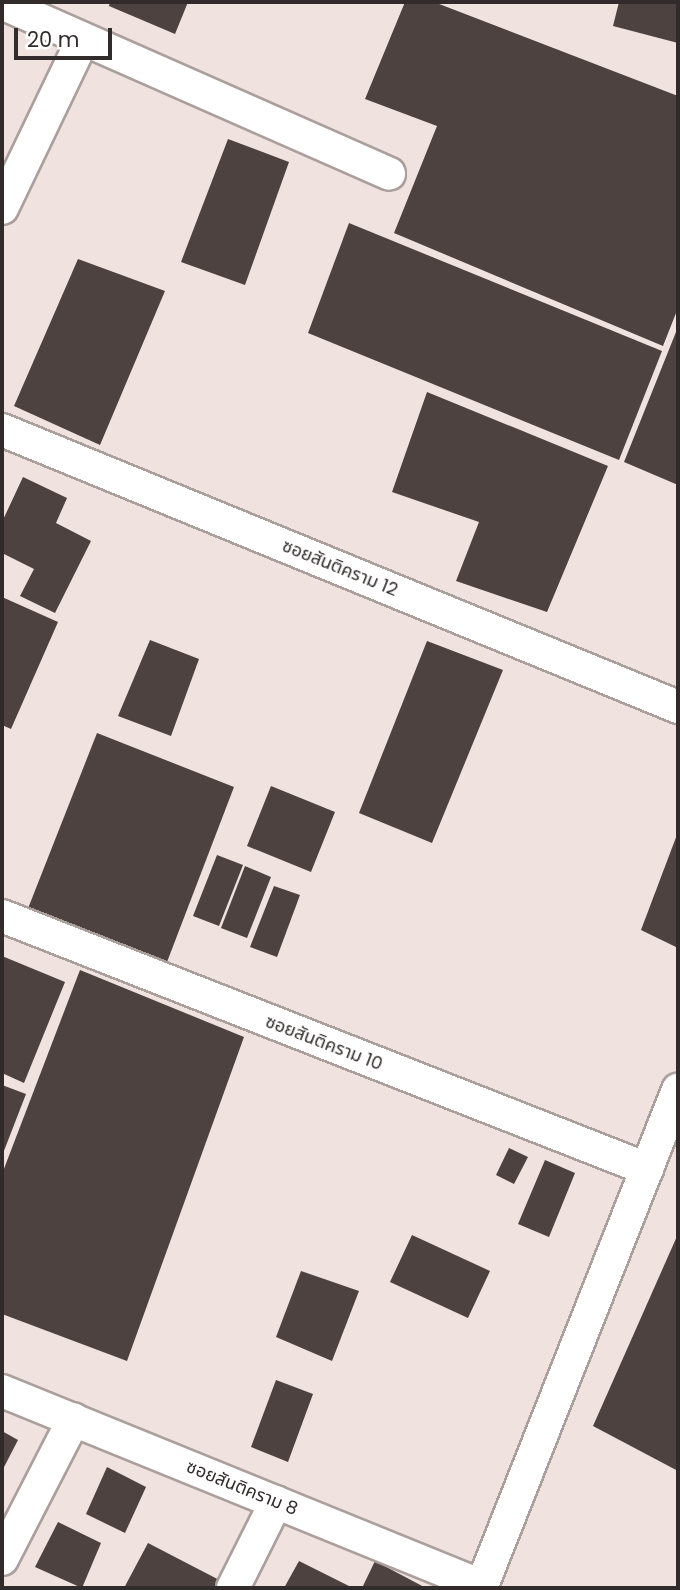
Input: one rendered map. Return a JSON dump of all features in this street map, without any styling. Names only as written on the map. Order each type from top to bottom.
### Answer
[{"type":"street","points":[[2,3],[389,174]]},
{"type":"street","points":[[2,208],[82,39]]},
{"type":"street","name":"ซอยสันติคราม 12","points":[[2,430],[678,707]]},
{"type":"street","name":"ซอยสันติคราม 10","points":[[2,916],[647,1169]]},
{"type":"street","points":[[481,1587],[678,1090]]},
{"type":"street","name":"ซอยสันติคราม 8","points":[[2,1391],[481,1587]]},
{"type":"street","points":[[2,1559],[74,1419]]},
{"type":"street","points":[[233,1588],[276,1502]]},
{"type":"building","points":[[110,2],[188,2],[175,34],[109,6]]},
{"type":"building","points":[[405,2],[434,2],[678,96],[678,308],[663,346],[394,233],[437,126],[365,99]]},
{"type":"building","points":[[619,2],[678,2],[678,43],[613,26]]},
{"type":"building","points":[[228,139],[289,162],[245,285],[181,262]]},
{"type":"building","points":[[349,223],[662,351],[619,460],[308,333]]},
{"type":"building","points":[[78,259],[165,291],[100,445],[14,406]]},
{"type":"building","points":[[678,327],[678,485],[624,462]]},
{"type":"building","points":[[427,392],[608,466],[547,612],[456,581],[479,522],[392,492]]},
{"type":"building","points":[[23,477],[67,498],[56,523],[91,541],[55,613],[20,596],[34,569],[2,553],[2,522]]},
{"type":"building","points":[[2,597],[58,622],[11,729],[2,725]]},
{"type":"building","points":[[150,640],[199,659],[171,736],[118,716]]},
{"type":"building","points":[[427,641],[503,670],[432,843],[359,813]]},
{"type":"building","points":[[97,733],[234,787],[167,962],[27,911]]},
{"type":"building","points":[[271,786],[335,812],[311,872],[247,846]]},
{"type":"building","points":[[678,832],[678,948],[641,930]]},
{"type":"building","points":[[217,855],[243,865],[219,926],[193,916]]},
{"type":"building","points":[[245,866],[271,877],[247,938],[221,928]]},
{"type":"building","points":[[274,886],[300,895],[277,957],[250,947]]},
{"type":"building","points":[[2,956],[65,982],[24,1083],[2,1073]]},
{"type":"building","points":[[80,970],[244,1037],[127,1361],[2,1314],[2,1174]]},
{"type":"building","points":[[2,1085],[26,1094],[2,1156]]},
{"type":"building","points":[[509,1148],[528,1157],[514,1184],[496,1175]]},
{"type":"building","points":[[545,1160],[575,1173],[549,1237],[518,1224]]},
{"type":"building","points":[[678,1234],[678,1471],[593,1426]]},
{"type":"building","points":[[412,1235],[490,1271],[468,1318],[390,1282]]},
{"type":"building","points":[[301,1271],[359,1291],[332,1361],[276,1337]]},
{"type":"building","points":[[276,1380],[313,1394],[288,1462],[251,1447]]},
{"type":"building","points":[[2,1431],[18,1440],[2,1471]]},
{"type":"building","points":[[107,1467],[146,1487],[125,1533],[86,1514]]},
{"type":"building","points":[[58,1522],[101,1543],[82,1588],[35,1567]]},
{"type":"building","points":[[148,1543],[227,1584],[224,1588],[124,1588]]},
{"type":"building","points":[[299,1561],[353,1588],[284,1588]]},
{"type":"building","points":[[375,1561],[426,1588],[362,1588]]}]
